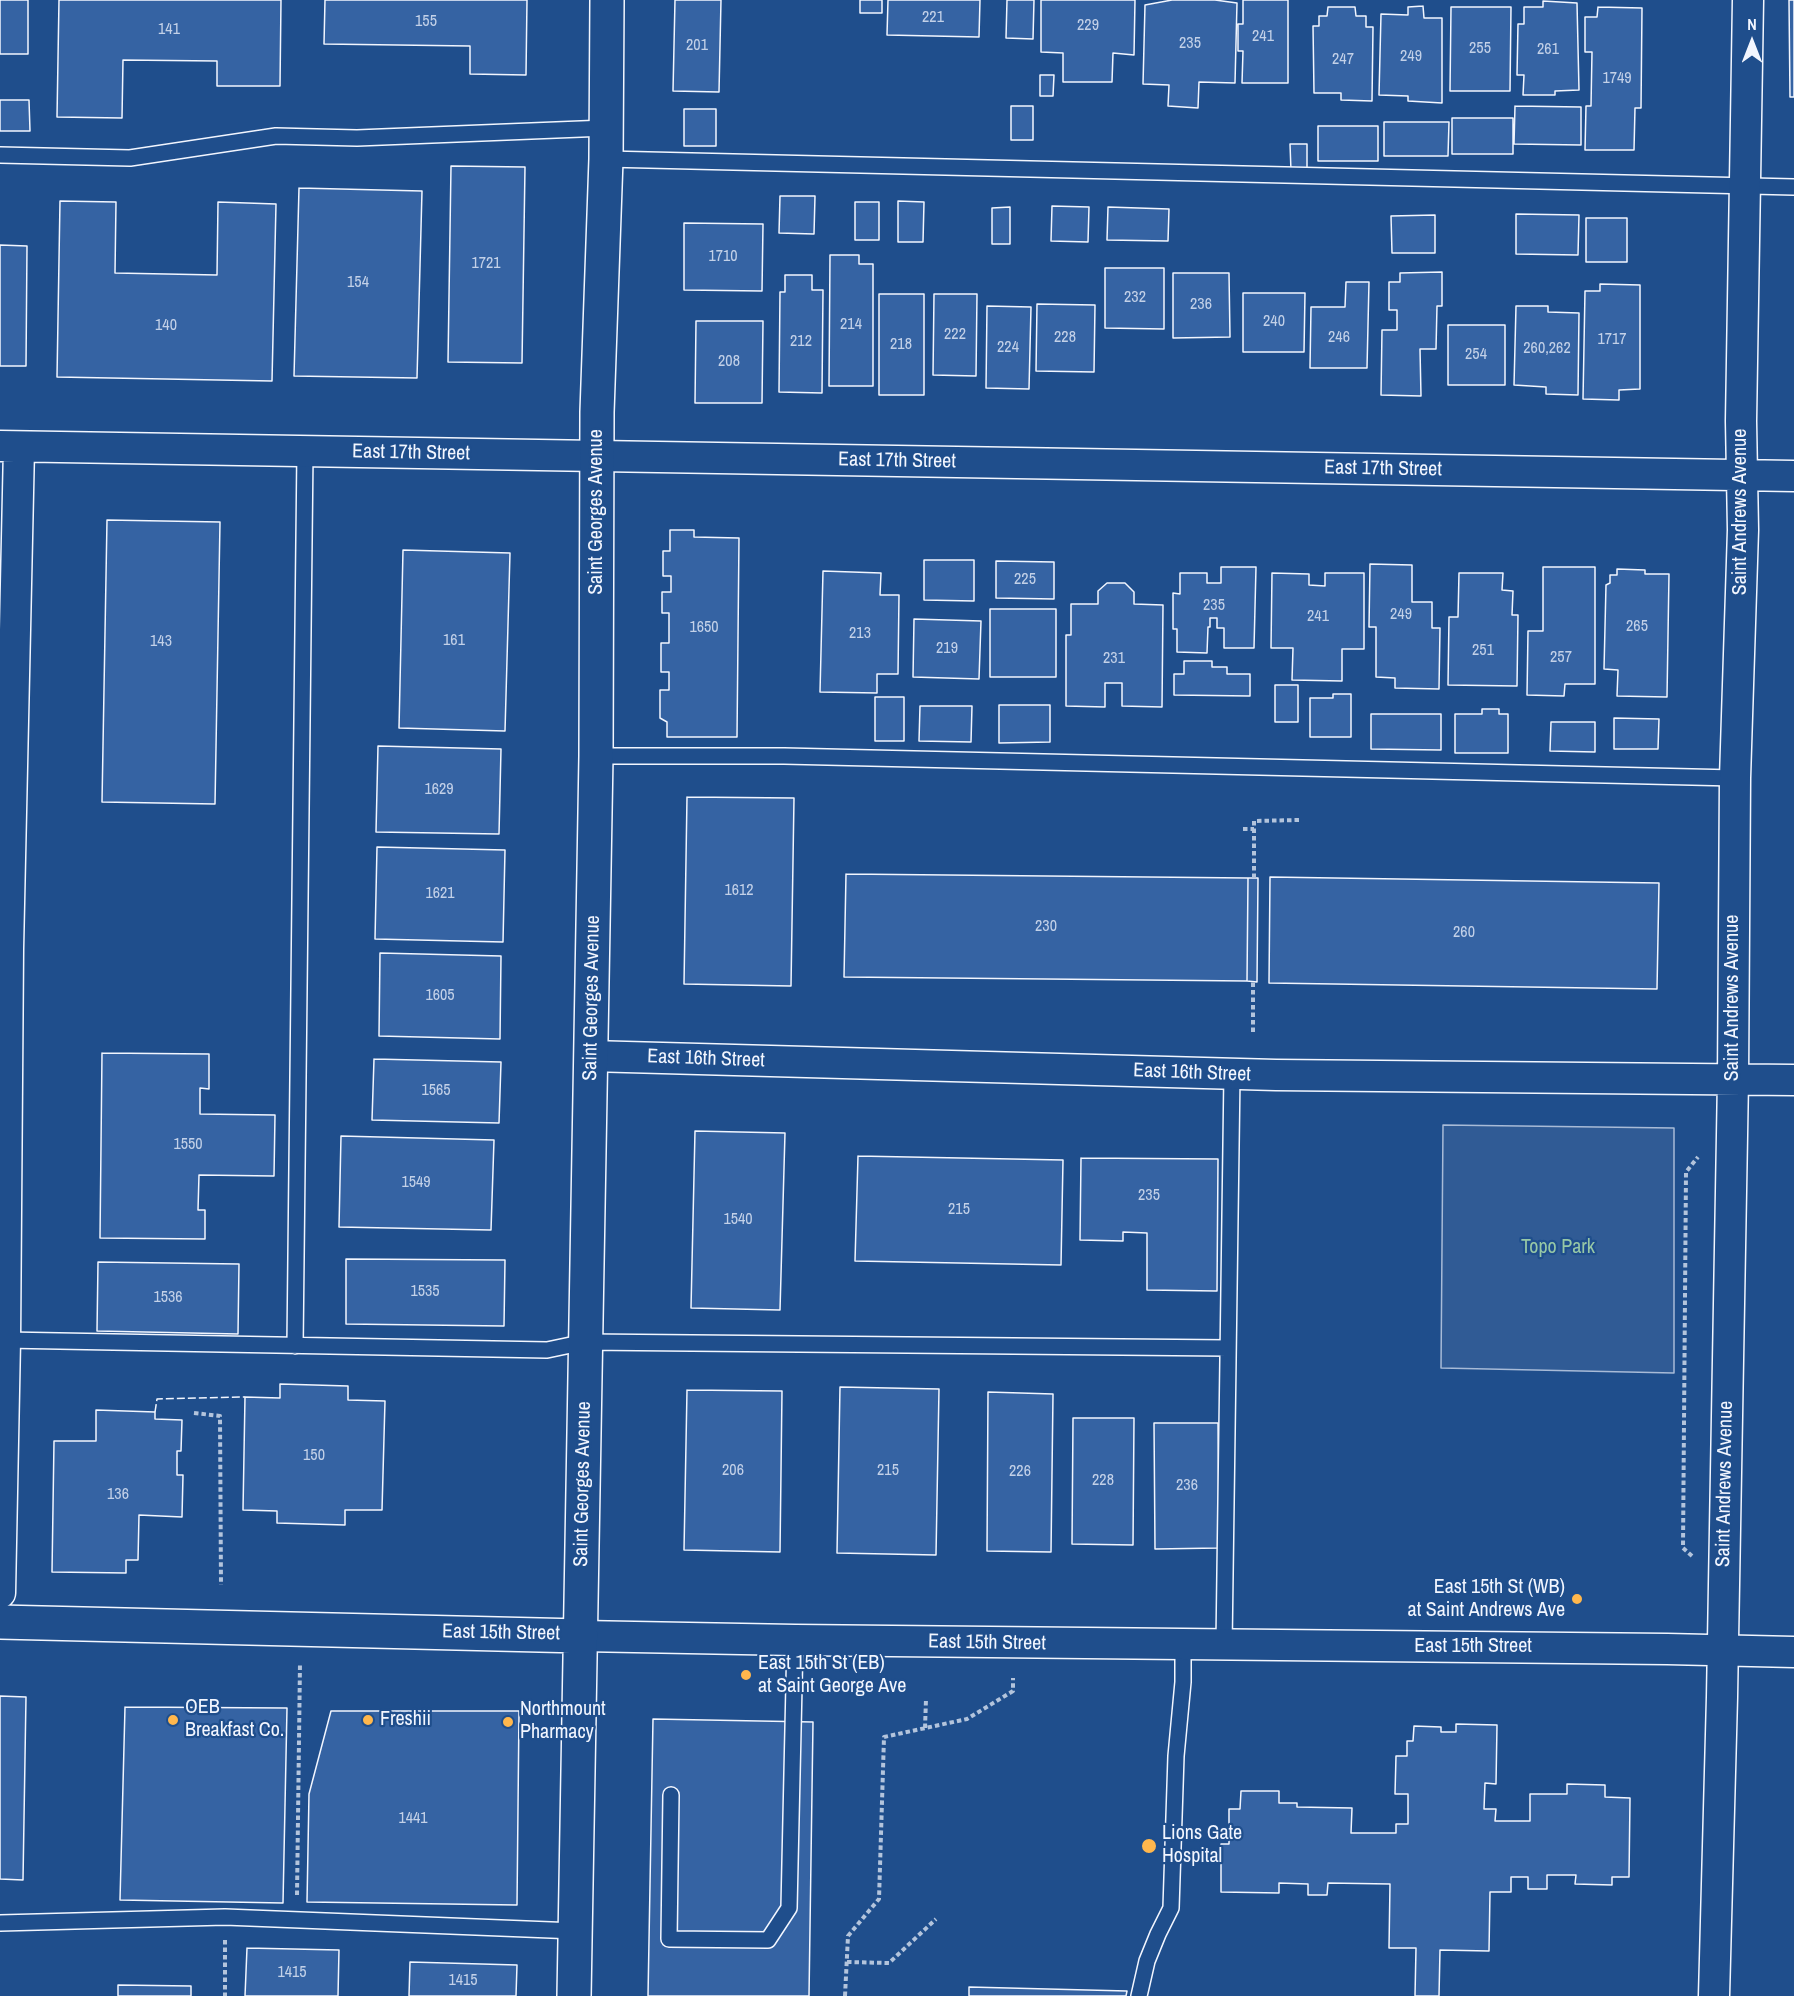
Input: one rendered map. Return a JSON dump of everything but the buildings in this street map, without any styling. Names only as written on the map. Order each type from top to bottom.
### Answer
[{"type":"street","name":"Saint Georges Avenue","points":[[574,1996],[596,756],[597,456],[606,144],[607,0]]},
{"type":"street","name":"Saint Andrews Avenue","points":[[1714,1996],[1732,1079],[1735,778],[1743,530],[1744,187],[1748,0]]},
{"type":"street","name":"East 17th Street","points":[[9,447],[1794,476]]},
{"type":"street","points":[[0,1593],[5,1341],[4,950],[9,447]]},
{"type":"street","name":"East 16th Street","points":[[590,1056],[1232,1074],[1794,1080]]},
{"type":"street","name":"East 15th Street","points":[[0,1622],[795,1640],[1794,1652]]},
{"type":"lane","points":[[0,155],[130,158],[276,136],[606,144],[1744,187],[1794,187]]},
{"type":"lane","points":[[295,1346],[305,451]]},
{"type":"lane","points":[[596,756],[784,756],[1735,778]]},
{"type":"lane","points":[[1224,1645],[1232,1074]]},
{"type":"lane","points":[[5,1341],[547,1350],[585,1342],[1228,1348]]},
{"type":"lane","points":[[671,1795],[669,1939],[768,1940],[789,1908],[795,1640]]},
{"type":"lane","points":[[1139,1996],[1147,1961],[1171,1908],[1176,1756],[1183,1682],[1183,1645]]},
{"type":"lane","points":[[0,1923],[225,1917],[576,1931]]},
{"type":"path","points":[[1254,878],[1254,821],[1300,820]]},
{"type":"path","points":[[1244,829],[1254,829]]},
{"type":"path","points":[[1253,981],[1253,1032]]},
{"type":"path","points":[[1699,1563],[1683,1548],[1686,1172],[1705,1149]]},
{"type":"path","points":[[194,1413],[220,1416],[221,1585]]},
{"type":"path","points":[[297,1920],[300,1628]]},
{"type":"path","points":[[845,1996],[848,1936],[879,1899],[884,1737],[967,1719],[1013,1691],[1013,1678]]},
{"type":"path","points":[[925,1728],[926,1699]]},
{"type":"path","points":[[225,1917],[225,1996]]},
{"type":"path","points":[[847,1962],[889,1963],[936,1919]]},
{"type":"green space","name":"Topo Park","points":[[1443,1125],[1674,1128],[1674,1373],[1441,1368]]},
{"type":"fence","points":[[155,1412],[157,1399],[245,1397]]},
{"type":"place","name":"East 15th St (WB) at Saint Andrews Ave","points":[[1577,1599]]},
{"type":"place","name":"East 15th St (EB) at Saint George Ave","points":[[746,1675]]},
{"type":"place","name":"OEB Breakfast Co.","points":[[173,1720]]},
{"type":"place","name":"Freshii","points":[[368,1720]]},
{"type":"place","name":"Northmount Pharmacy","points":[[508,1722]]},
{"type":"place","name":"Lions Gate Hospital","points":[[1149,1846]]}]
